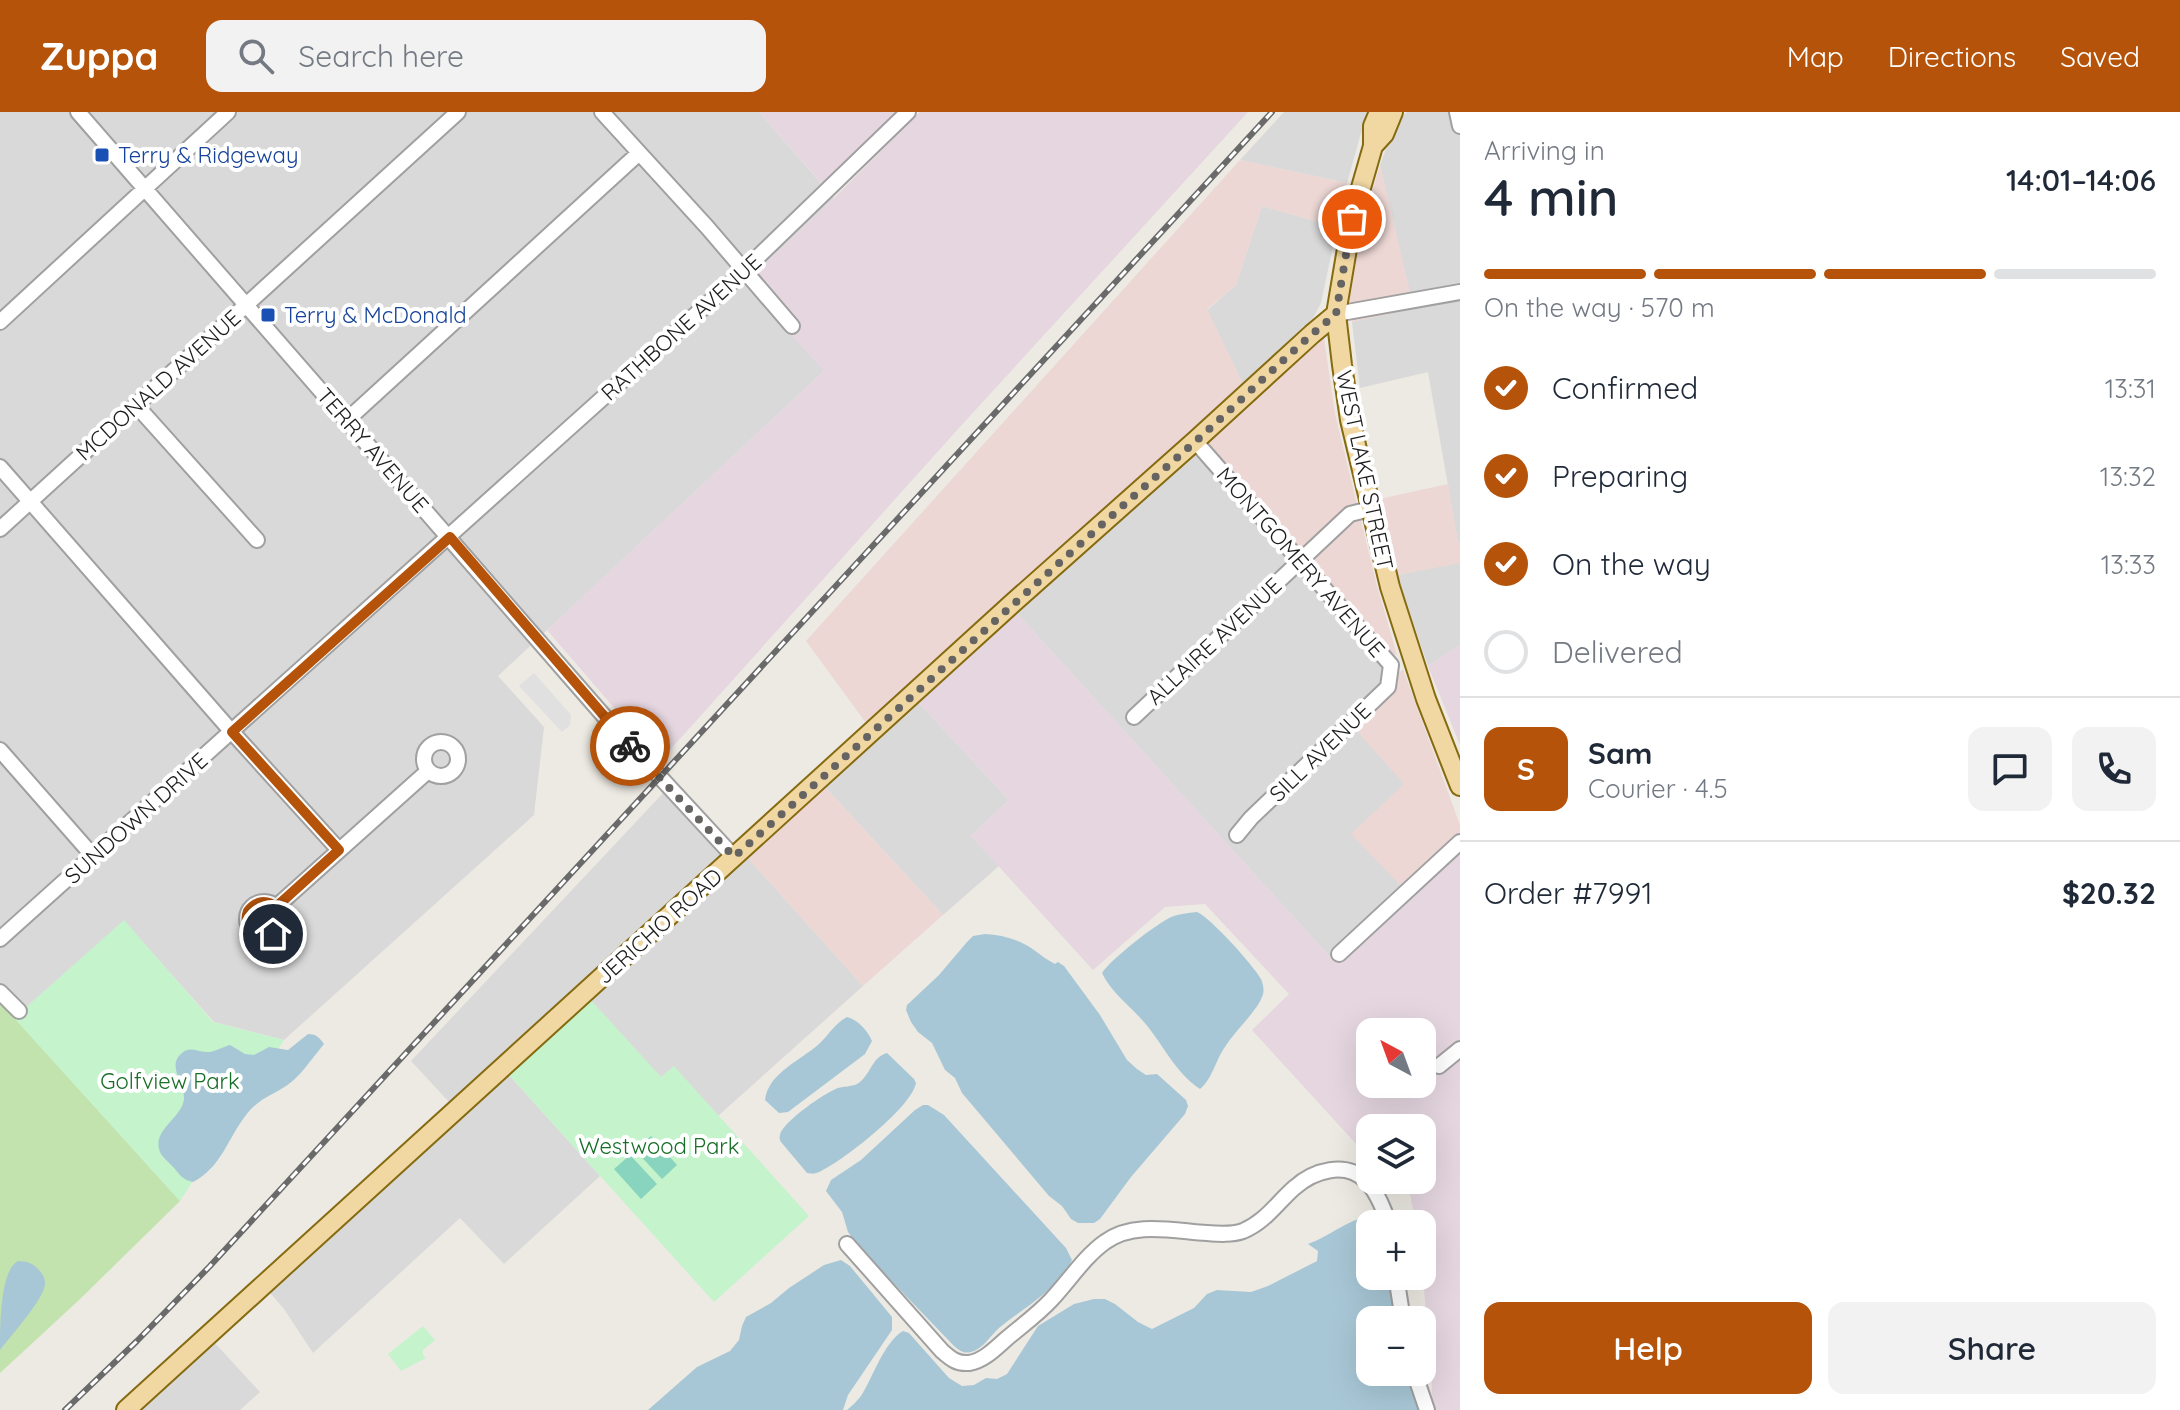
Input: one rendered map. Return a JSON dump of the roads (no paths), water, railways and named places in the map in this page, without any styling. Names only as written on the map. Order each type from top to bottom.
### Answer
[{"type":"main road","name":"WEST LAKE STREET","points":[[1379,112],[1373,126],[1373,146],[1352,219],[1336,314],[1350,420],[1394,601],[1426,699],[1460,786]]},
{"type":"main road","name":"WEST LAKE STREET","points":[[1373,146],[1384,134],[1393,112]]},
{"type":"main road","name":"JERICHO ROAD","points":[[126,1410],[1006,609],[1336,314]]},
{"type":"street","name":"TERRY AVENUE","points":[[78,112],[610,723],[734,857]]},
{"type":"street","points":[[0,322],[228,112]]},
{"type":"street","name":"MCDONALD AVENUE","points":[[0,529],[458,112]]},
{"type":"street","points":[[602,112],[792,326]]},
{"type":"street","name":"RATHBONE AVENUE","points":[[450,537],[744,271],[907,112]]},
{"type":"street","points":[[1457,112],[1460,126]]},
{"type":"street","points":[[347,420],[639,153]]},
{"type":"street","points":[[1336,314],[1460,292]]},
{"type":"street","points":[[136,405],[257,540]]},
{"type":"street","name":"MONTGOMERY AVENUE","points":[[1195,441],[1391,665],[1413,660]]},
{"type":"street","points":[[0,467],[339,850]]},
{"type":"street","name":"ALLAIRE AVENUE","points":[[1134,717],[1350,514],[1370,509]]},
{"type":"street","name":"SUNDOWN DRIVE","points":[[0,939],[450,537]]},
{"type":"street","name":"SILL AVENUE","points":[[1237,835],[1388,687],[1391,665]]},
{"type":"street","points":[[0,750],[93,856]]},
{"type":"street","points":[[276,907],[428,771]]},
{"type":"street","points":[[1339,954],[1460,842]]},
{"type":"street","points":[[0,992],[19,1011]]},
{"type":"street","points":[[1439,1066],[1460,1049]]},
{"type":"street","points":[[847,1244],[942,1351],[952,1360],[967,1363],[996,1348],[1049,1302],[1103,1243],[1118,1234],[1130,1230],[1241,1232],[1272,1212],[1307,1179],[1339,1169],[1357,1174],[1367,1182],[1383,1210]]},
{"type":"street","points":[[1419,1386],[1427,1410]]},
{"type":"water","points":[[1197,912],[1241,953],[1261,979],[1264,990],[1259,1003],[1229,1041],[1200,1089],[1183,1075],[1150,1029],[1115,992],[1102,973],[1123,951],[1164,921]]},
{"type":"water","points":[[985,934],[1016,940],[1055,964],[1058,962],[1064,966],[1100,1015],[1127,1060],[1146,1075],[1157,1074],[1186,1100],[1188,1106],[1185,1114],[1094,1223],[1078,1223],[1071,1219],[1062,1206],[1049,1196],[962,1093],[955,1078],[945,1070],[932,1043],[918,1032],[906,1010],[907,1005],[973,936]]},
{"type":"water","points":[[847,1017],[858,1023],[872,1041],[865,1054],[788,1112],[779,1113],[765,1100],[772,1082]]},
{"type":"water","points":[[308,1034],[317,1036],[324,1044],[300,1074],[250,1110],[217,1161],[203,1176],[193,1182],[182,1177],[162,1156],[158,1146],[162,1132],[178,1113],[184,1099],[176,1069],[182,1053],[188,1050],[209,1052],[230,1045],[245,1054],[254,1055],[269,1047],[288,1050]]},
{"type":"water","points":[[887,1053],[914,1079],[916,1083],[912,1093],[890,1119],[859,1146],[819,1172],[807,1173],[781,1142],[783,1129],[796,1115],[824,1095],[857,1084],[878,1058]]},
{"type":"water","points":[[923,1105],[944,1115],[1066,1248],[1072,1260],[1050,1289],[971,1352],[963,1352],[954,1346],[879,1268],[848,1232],[842,1212],[826,1191],[831,1180],[861,1160]]},
{"type":"water","points":[[1356,1221],[1356,1290],[1392,1290],[1394,1306],[1356,1306],[1356,1386],[1411,1386],[1419,1410],[847,1410],[861,1396],[890,1343],[903,1331],[909,1333],[949,1378],[962,1386],[974,1385],[986,1378],[997,1379],[1007,1374],[1038,1326],[1074,1304],[1105,1299],[1152,1329],[1194,1308],[1207,1294],[1217,1290],[1251,1292],[1317,1261],[1318,1251],[1308,1244]]},
{"type":"water","points":[[841,1260],[850,1266],[892,1317],[892,1330],[848,1395],[843,1410],[648,1410],[697,1367],[730,1351],[739,1340],[746,1317],[824,1265]]},
{"type":"water","points":[[18,1261],[30,1263],[40,1271],[45,1280],[44,1289],[34,1307],[0,1350],[4,1287],[12,1266]]},
{"type":"railway","points":[[65,1410],[210,1266],[1272,112]]},
{"type":"place","name":"Terry & Ridgeway","points":[[102,155]]},
{"type":"place","name":"Terry & McDonald","points":[[268,315]]},
{"type":"park label","name":"Golfview Park","points":[[170,1081]]},
{"type":"park label","name":"Westwood Park","points":[[659,1146]]}]
